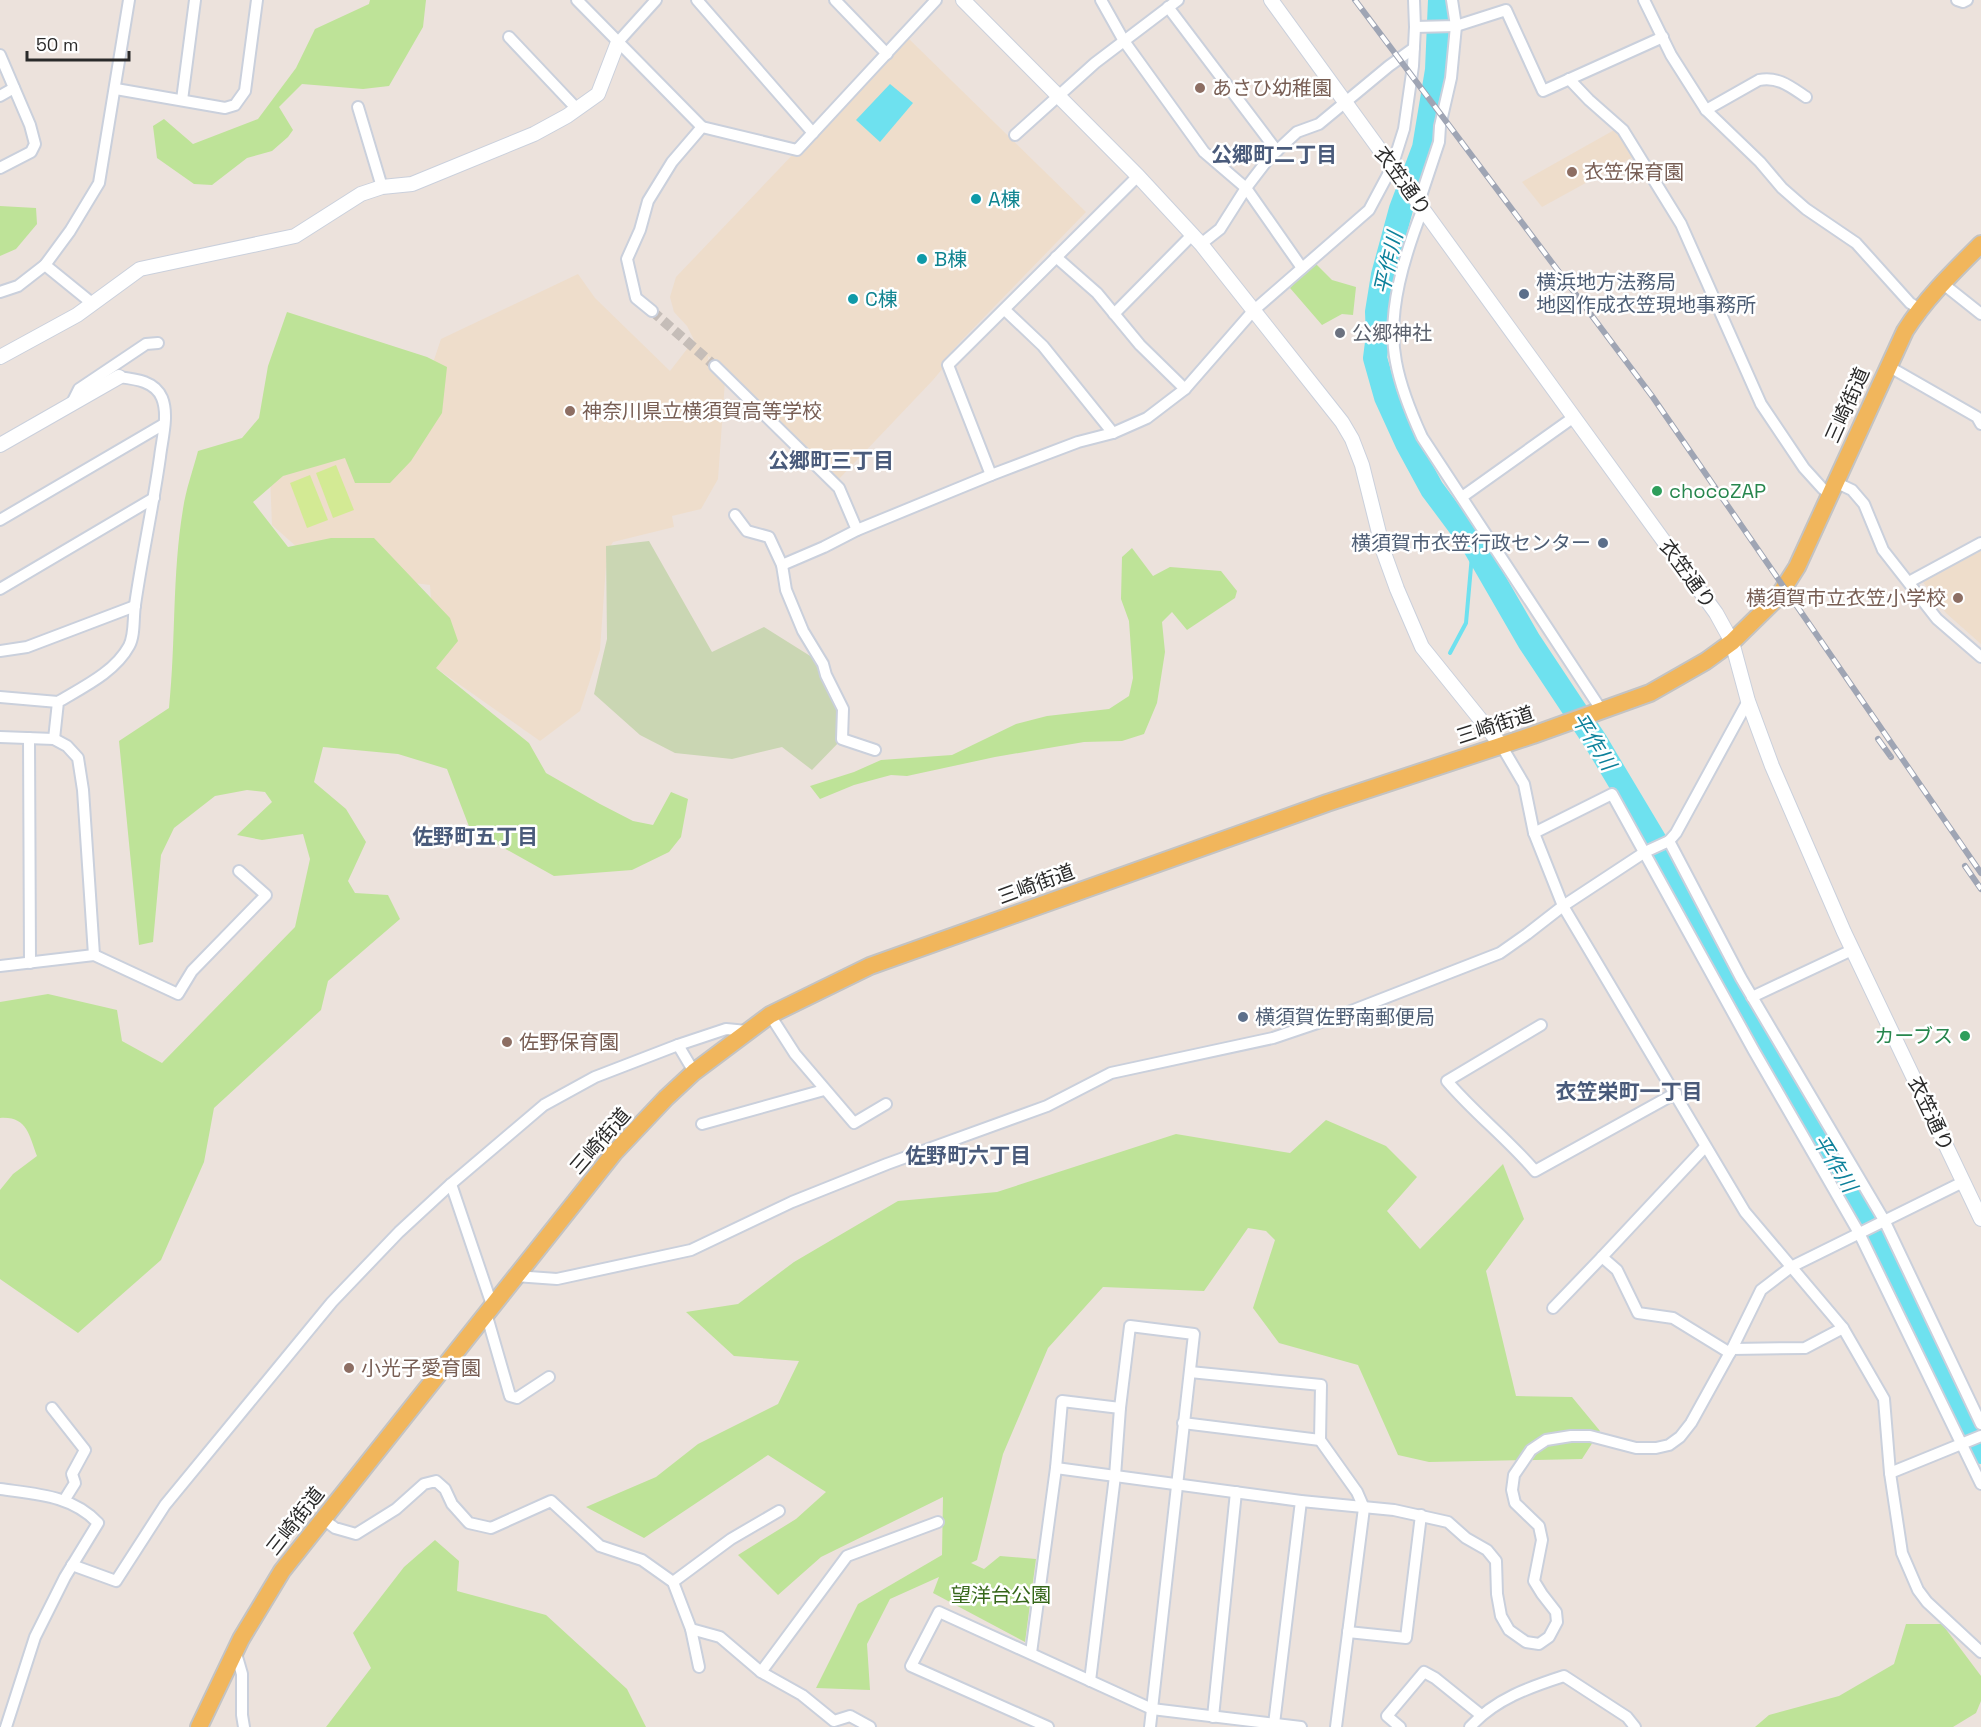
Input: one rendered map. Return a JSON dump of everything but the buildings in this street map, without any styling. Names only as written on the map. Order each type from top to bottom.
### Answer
[{"type":"main road","name":"三崎街道","points":[[199,1727],[235,1650],[282,1571],[614,1154],[666,1098],[694,1072],[770,1015],[870,966],[1327,803],[1601,711],[1650,693],[1706,661],[1732,642],[1778,597],[1797,567],[1905,331],[1942,283],[1981,244]]},
{"type":"street","points":[[0,292],[18,285],[45,265],[70,231],[99,183],[129,0]]},
{"type":"street","points":[[182,100],[195,0]]},
{"type":"street","points":[[116,89],[225,108],[235,105],[245,91],[257,0]]},
{"type":"street","points":[[577,0],[702,128],[797,150],[936,0]]},
{"type":"street","points":[[0,357],[93,304],[140,268],[295,236],[361,194],[382,188],[412,184],[534,134],[598,94],[618,42],[656,0]]},
{"type":"street","points":[[697,0],[813,133]]},
{"type":"street","points":[[835,0],[887,54]]},
{"type":"street","points":[[963,0],[1138,176],[1197,239],[1327,402],[1352,440],[1362,465],[1384,553],[1422,647],[1502,745],[1524,784],[1534,833],[1563,906],[1676,1093],[1705,1147],[1745,1212],[1843,1328],[1884,1399],[1890,1473],[1902,1553],[1918,1590],[1927,1602],[1981,1652]]},
{"type":"street","points":[[1101,0],[1124,41],[1204,152],[1246,188],[1302,268]]},
{"type":"street","points":[[1016,135],[1058,95],[1178,0]]},
{"type":"street","name":"衣笠通り","points":[[1271,0],[1716,613],[1732,642],[1748,701],[1772,766],[1852,950],[1981,1219]]},
{"type":"street","points":[[782,565],[857,530],[991,476],[1078,442],[1113,433],[1147,418],[1185,389],[1253,311],[1369,210],[1395,170],[1411,89],[1418,27],[1414,0]]},
{"type":"street","points":[[1452,0],[1451,78],[1440,126],[1439,142],[1419,203],[1402,270],[1394,329],[1395,361],[1406,400],[1422,437],[1601,711]]},
{"type":"street","points":[[1644,0],[1680,71],[1706,110],[1760,162],[1782,188],[1806,209],[1856,243],[1910,303],[1920,309]]},
{"type":"street","points":[[1957,0],[1963,2],[1967,0]]},
{"type":"street","points":[[1168,8],[1277,151]]},
{"type":"street","points":[[1418,27],[1453,26],[1506,10],[1543,91],[1663,37]]},
{"type":"street","points":[[508,37],[577,109]]},
{"type":"street","points":[[1114,314],[1197,239],[1220,229],[1246,188],[1277,151],[1297,132],[1319,124],[1414,48]]},
{"type":"street","points":[[0,55],[30,125],[35,144],[31,153],[0,168]]},
{"type":"street","points":[[1706,110],[1759,80],[1769,78],[1783,81],[1806,97]]},
{"type":"street","points":[[1569,79],[1623,130],[1681,224],[1761,404],[1804,468],[1823,489],[1833,487],[1852,490],[1864,504],[1883,550],[1937,619],[1981,657]]},
{"type":"street","points":[[0,96],[14,88]]},
{"type":"street","points":[[358,106],[382,188]]},
{"type":"street","points":[[652,311],[636,298],[627,260],[640,230],[648,201],[672,162],[702,128]]},
{"type":"street","points":[[991,476],[948,365],[1138,176]]},
{"type":"street","points":[[1056,257],[1097,293],[1140,345],[1185,389]]},
{"type":"street","points":[[45,265],[93,304]]},
{"type":"street","points":[[1942,283],[1981,314]]},
{"type":"street","points":[[1005,310],[1043,346],[1113,433]]},
{"type":"street","points":[[70,406],[80,389],[146,344],[158,343]]},
{"type":"street","points":[[715,366],[839,488],[857,530]]},
{"type":"street","points":[[1888,366],[1977,417],[1981,424]]},
{"type":"street","points":[[0,446],[119,377],[148,383],[158,391],[163,400],[164,424],[131,644],[122,657],[100,677],[58,702],[0,697]]},
{"type":"street","points":[[1462,497],[1574,417]]},
{"type":"street","points":[[0,520],[164,424]]},
{"type":"street","points":[[0,589],[154,498]]},
{"type":"street","points":[[735,515],[747,531],[769,537],[782,565],[786,590],[803,631],[823,664],[843,709],[842,739],[875,750]]},
{"type":"street","points":[[1909,582],[1981,543]]},
{"type":"street","points":[[0,651],[27,646],[135,606]]},
{"type":"street","points":[[515,1276],[557,1279],[691,1250],[792,1202],[887,1164],[1047,1106],[1111,1074],[1273,1038],[1341,1015],[1500,952],[1563,906],[1646,852],[1669,841],[1676,833],[1748,701]]},
{"type":"street","points":[[54,739],[58,702]]},
{"type":"street","points":[[0,737],[54,739],[67,746],[78,758],[83,790],[94,955]]},
{"type":"street","points":[[29,738],[30,963]]},
{"type":"street","points":[[1534,833],[1612,794],[1754,1051],[1859,1233],[1981,1484]]},
{"type":"street","points":[[1669,841],[1752,997],[1884,1221],[1981,1424]]},
{"type":"street","points":[[0,966],[94,955],[178,994],[192,971],[266,895],[239,872]]},
{"type":"street","points":[[1752,997],[1852,950]]},
{"type":"street","points":[[770,1015],[795,1054],[854,1123],[886,1104]]},
{"type":"street","points":[[1541,1025],[1447,1081],[1462,1099],[1522,1155],[1535,1171],[1676,1093]]},
{"type":"street","points":[[72,1565],[116,1581],[165,1505],[332,1302],[399,1232],[451,1184],[544,1105],[595,1077],[678,1045],[726,1029],[747,1031]]},
{"type":"street","points":[[678,1045],[694,1072]]},
{"type":"street","points":[[702,1124],[824,1090]]},
{"type":"street","points":[[1553,1308],[1705,1147]]},
{"type":"street","points":[[1056,1468],[1300,1502],[1394,1510],[1448,1522],[1466,1538],[1487,1550],[1496,1561],[1497,1594],[1501,1616],[1509,1630],[1526,1642],[1539,1644],[1549,1637],[1557,1623],[1556,1612],[1534,1581],[1542,1540],[1539,1526],[1515,1503],[1512,1490],[1514,1475],[1531,1450],[1546,1440],[1571,1436],[1590,1436],[1636,1448],[1656,1448],[1669,1444],[1680,1437],[1691,1423],[1731,1351],[1761,1290],[1791,1267],[1963,1182]]},
{"type":"street","points":[[451,1184],[489,1309],[510,1396],[517,1398],[549,1377]]},
{"type":"street","points":[[1602,1257],[1617,1270],[1638,1313],[1673,1318],[1731,1351],[1805,1348],[1843,1328]]},
{"type":"street","points":[[1090,1681],[1115,1476],[1130,1326],[1194,1334],[1150,1727]]},
{"type":"street","points":[[1190,1372],[1321,1385],[1320,1440],[1357,1492],[1364,1508],[1336,1727]]},
{"type":"street","points":[[1031,1653],[1056,1468],[1062,1401],[1120,1408]]},
{"type":"street","points":[[52,1408],[85,1450],[72,1474],[75,1483],[65,1499]]},
{"type":"street","points":[[1183,1423],[1320,1440]]},
{"type":"street","points":[[1890,1473],[1981,1436]]},
{"type":"street","points":[[323,1519],[335,1528],[356,1534],[396,1509],[424,1484],[436,1481],[445,1489],[452,1504],[469,1522],[491,1528],[550,1501],[600,1546],[642,1560],[673,1582],[690,1629],[699,1667]]},
{"type":"street","points":[[0,1489],[65,1499],[89,1513],[98,1522],[72,1565],[34,1637],[6,1727]]},
{"type":"street","points":[[1213,1717],[1236,1492]]},
{"type":"street","points":[[1274,1724],[1300,1502]]},
{"type":"street","points":[[673,1582],[731,1539],[779,1511]]},
{"type":"street","points":[[1348,1632],[1406,1638],[1421,1515]]},
{"type":"street","points":[[761,1672],[847,1556],[938,1522]]},
{"type":"street","points":[[1048,1727],[911,1666],[939,1612],[1152,1709],[1300,1727]]},
{"type":"street","points":[[690,1629],[720,1637],[761,1672],[802,1695],[834,1721],[850,1716],[870,1727]]},
{"type":"street","points":[[235,1650],[242,1674],[244,1727]]},
{"type":"street","points":[[1400,1727],[1388,1716],[1424,1672],[1435,1678],[1480,1715]]},
{"type":"street","points":[[1470,1727],[1480,1715],[1520,1691],[1564,1676],[1627,1717],[1635,1727]]},
{"type":"shaded area","name":"神奈川県立横須賀高等学校","points":[[905,37],[1086,212],[961,341],[942,362],[943,368],[933,380],[838,480],[708,356],[709,367],[725,381],[718,479],[701,509],[672,516],[674,527],[613,542],[607,552],[600,650],[580,711],[540,741],[436,668],[430,585],[325,572],[272,525],[270,475],[407,441],[441,339],[578,274],[595,298],[670,371],[694,340],[687,326],[674,312],[670,297],[676,277]]},
{"type":"shaded area","name":"衣笠保育園","points":[[1616,129],[1633,157],[1542,207],[1522,182]]},
{"type":"shaded area","name":"横須賀市立衣笠小学校","points":[[1981,546],[1981,644],[1946,613],[1923,582],[1925,576],[1958,559],[1978,553],[1978,548]]},
{"type":"green space","points":[[370,0],[426,0],[423,27],[389,86],[363,89],[302,84],[279,107],[293,130],[288,137],[272,151],[247,158],[212,185],[194,184],[157,158],[153,126],[164,119],[193,144],[258,119],[296,68],[315,29],[369,4]]},
{"type":"green space","points":[[0,206],[36,208],[37,224],[16,249],[0,256]]},
{"type":"green space","points":[[1315,263],[1332,280],[1356,287],[1353,315],[1342,314],[1322,325],[1290,288]]},
{"type":"green space","points":[[287,312],[427,357],[447,367],[442,413],[411,461],[390,483],[355,483],[345,458],[283,476],[253,502],[288,547],[331,538],[374,538],[450,618],[458,641],[436,668],[529,743],[546,773],[600,804],[633,821],[653,825],[671,792],[688,799],[681,837],[669,852],[632,870],[554,876],[470,829],[447,769],[398,754],[323,747],[314,782],[346,809],[366,842],[348,881],[355,893],[388,895],[400,919],[328,981],[321,1010],[214,1108],[204,1162],[161,1260],[78,1333],[0,1279],[0,1190],[13,1174],[37,1156],[26,1128],[16,1120],[0,1118],[0,1002],[48,994],[117,1010],[122,1041],[162,1063],[295,927],[310,859],[303,834],[262,840],[237,835],[272,802],[265,792],[247,790],[215,796],[174,828],[161,855],[153,942],[139,945],[119,741],[169,708],[180,534],[186,494],[198,451],[242,438],[259,418],[268,366]]},
{"type":"green space","points":[[336,465],[354,510],[333,518],[316,473]]},
{"type":"green space","points":[[310,475],[328,520],[307,528],[290,483]]},
{"type":"green space","points":[[649,541],[712,652],[764,627],[823,664],[843,709],[842,739],[812,770],[782,747],[732,759],[675,753],[640,735],[594,694],[607,639],[606,546]]},
{"type":"green space","points":[[1132,548],[1153,576],[1170,567],[1221,571],[1237,591],[1235,598],[1187,630],[1172,612],[1162,622],[1165,652],[1157,703],[1144,734],[1122,741],[1084,742],[995,757],[907,776],[891,775],[854,785],[820,799],[810,786],[854,772],[881,760],[952,755],[1016,724],[1047,716],[1109,709],[1129,696],[1133,678],[1129,621],[1121,599],[1122,557]]},
{"type":"green space","name":"望洋台公園","points":[[1326,1120],[1386,1146],[1417,1177],[1387,1211],[1420,1249],[1503,1164],[1524,1219],[1486,1271],[1516,1396],[1572,1397],[1600,1431],[1582,1459],[1429,1462],[1398,1455],[1358,1365],[1279,1343],[1253,1308],[1275,1240],[1266,1231],[1248,1228],[1204,1291],[1103,1287],[1048,1348],[1003,1454],[977,1560],[971,1563],[984,1569],[1000,1556],[1036,1559],[1025,1642],[933,1593],[939,1577],[890,1599],[867,1644],[870,1690],[816,1688],[858,1604],[942,1555],[943,1497],[821,1557],[778,1595],[738,1555],[796,1519],[826,1492],[768,1455],[644,1538],[586,1507],[656,1477],[698,1444],[778,1404],[799,1361],[734,1356],[686,1312],[738,1304],[794,1262],[898,1201],[997,1192],[1176,1134],[1290,1153]]},
{"type":"green space","points":[[435,1540],[459,1561],[457,1591],[546,1615],[627,1689],[646,1727],[326,1727],[371,1668],[353,1633],[404,1567]]},
{"type":"green space","points":[[1906,1624],[1942,1624],[1981,1676],[1981,1701],[1976,1713],[1953,1727],[1755,1727],[1769,1715],[1839,1696],[1894,1664]]},
{"type":"water","points":[[890,84],[913,103],[880,142],[856,120]]},
{"type":"waterway","name":"平作川","points":[[1440,0],[1437,70],[1424,148],[1401,209],[1383,275],[1377,312],[1378,335],[1375,358],[1386,397],[1432,489],[1473,544],[1529,641],[1596,742],[1698,913],[1784,1082],[1884,1243],[1981,1452]]},
{"type":"waterway","points":[[1450,653],[1466,623],[1473,544]]},
{"type":"tunnel","points":[[652,311],[715,366]]},
{"type":"railway","points":[[1355,0],[1652,396],[1981,873]]},
{"type":"railway","points":[[1878,739],[1891,757]]},
{"type":"railway","points":[[1965,866],[1981,889]]},
{"type":"place","name":"あさひ幼稚園","points":[[1200,88]]},
{"type":"place","name":"衣笠保育園","points":[[1572,172]]},
{"type":"place","name":"A棟","points":[[976,199]]},
{"type":"place","name":"B棟","points":[[922,259]]},
{"type":"place","name":"横浜地方法務局 地図作成衣笠現地事務所","points":[[1524,294]]},
{"type":"place","name":"C棟","points":[[853,299]]},
{"type":"place","name":"公郷神社","points":[[1340,333]]},
{"type":"place","name":"神奈川県立横須賀高等学校","points":[[570,411]]},
{"type":"place","name":"chocoZAP","points":[[1657,491]]},
{"type":"place","name":"横須賀市衣笠行政センター","points":[[1603,543]]},
{"type":"place","name":"横須賀市立衣笠小学校","points":[[1958,598]]},
{"type":"place","name":"横須賀佐野南郵便局","points":[[1243,1017]]},
{"type":"place","name":"カーブス","points":[[1965,1036]]},
{"type":"place","name":"佐野保育園","points":[[507,1042]]},
{"type":"place","name":"小光子愛育園","points":[[349,1368]]},
{"type":"district","name":"公郷町二丁目","points":[[1274,154]]},
{"type":"district","name":"公郷町三丁目","points":[[831,460]]},
{"type":"district","name":"佐野町五丁目","points":[[475,836]]},
{"type":"district","name":"衣笠栄町一丁目","points":[[1629,1091]]},
{"type":"district","name":"佐野町六丁目","points":[[968,1155]]}]
